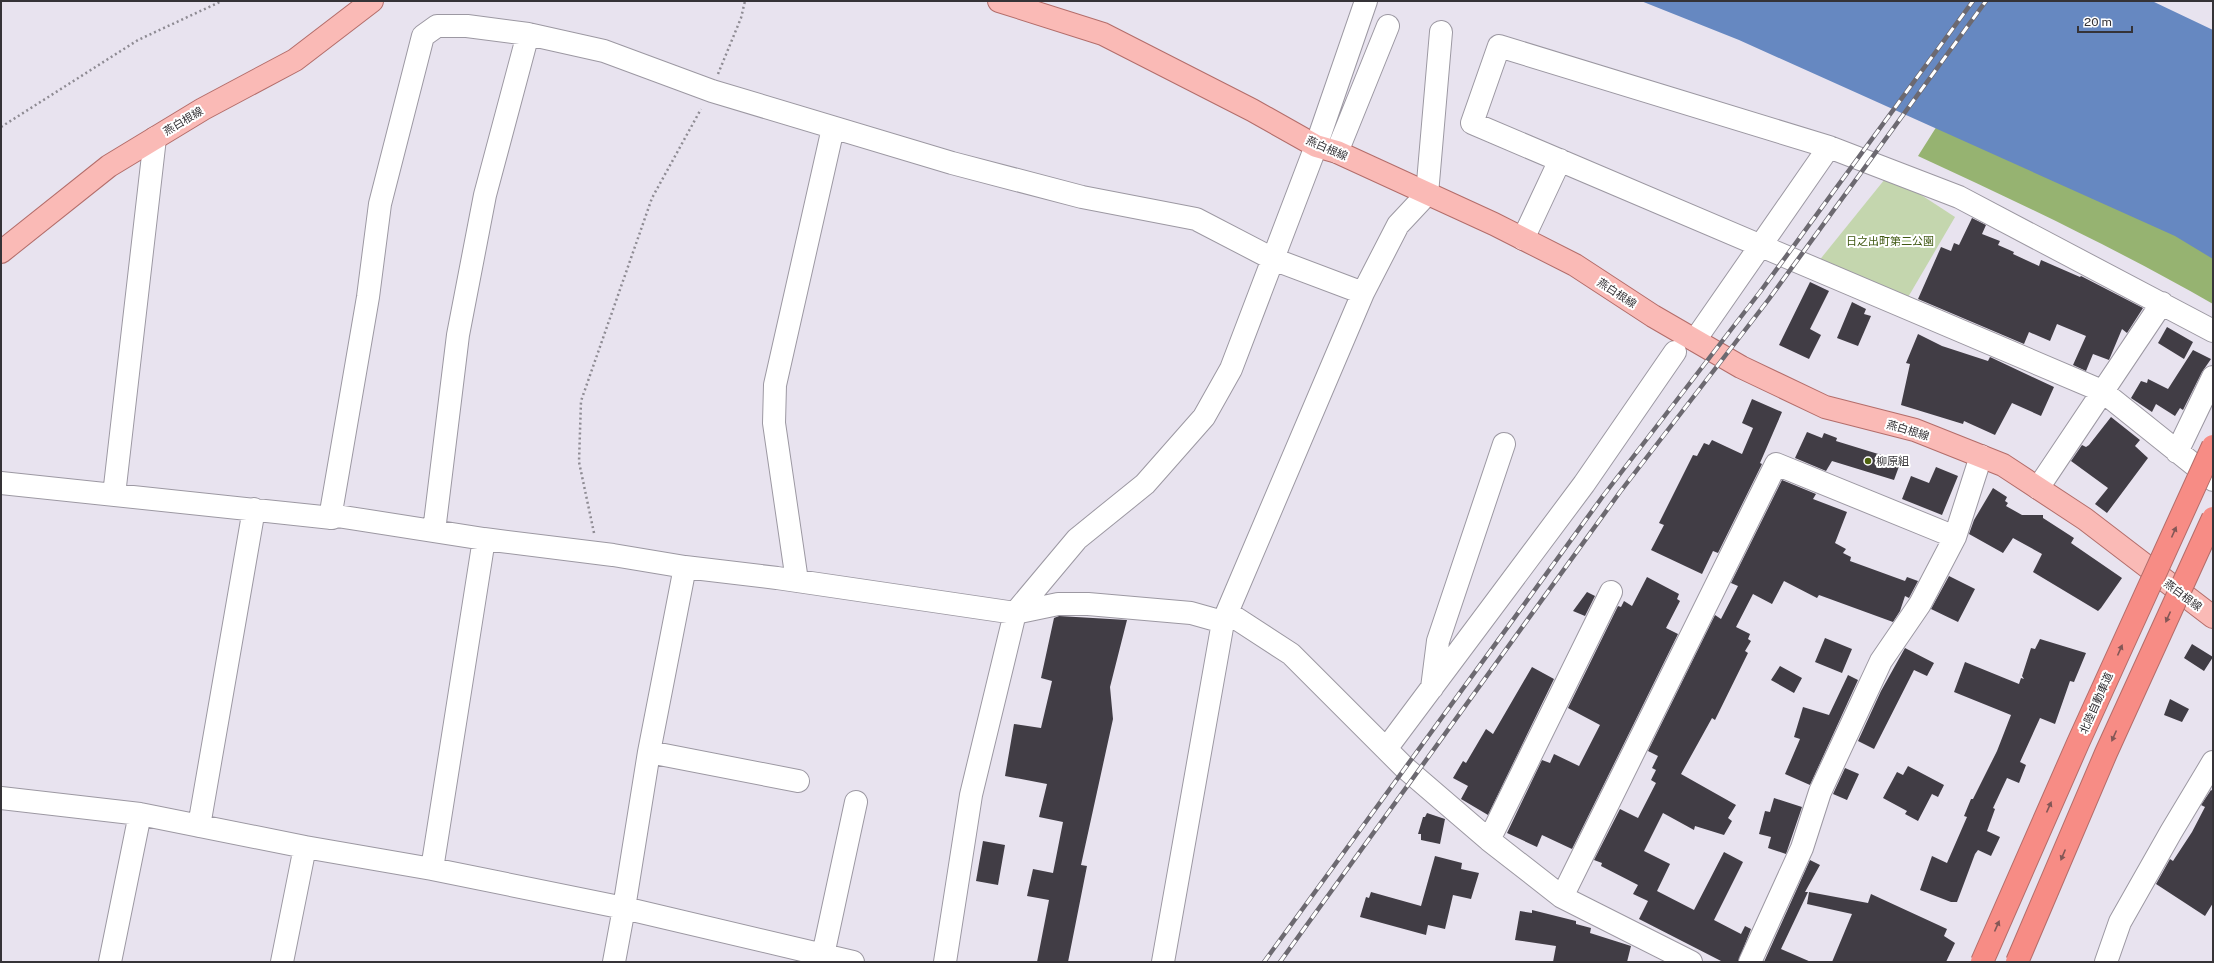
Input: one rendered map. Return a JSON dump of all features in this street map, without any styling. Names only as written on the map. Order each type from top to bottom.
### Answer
[{"type":"highway","name":"北陸自動車道","points":[[1982,962],[2078,743],[2213,446]]},
{"type":"highway","points":[[2017,962],[2106,753],[2213,518]]},
{"type":"main road","name":"燕白根線","points":[[1,252],[109,166],[203,109],[294,60],[372,1]]},
{"type":"main road","name":"燕白根線","points":[[999,1],[1103,34],[1252,110],[1316,146],[1337,152],[1523,238],[1575,265],[1653,316],[1741,367],[1825,407],[1915,430],[2003,465],[2085,519],[2212,614]]},
{"type":"street","points":[[945,962],[971,795],[1015,613],[1077,539],[1145,484],[1204,416],[1231,369],[1316,146],[1363,10]]},
{"type":"street","points":[[330,518],[368,297],[380,204],[422,36],[437,26],[467,26],[528,34],[604,52],[712,91],[952,163],[1082,197],[1196,219],[1273,259],[1363,293]]},
{"type":"street","points":[[1337,152],[1388,26]]},
{"type":"street","points":[[1163,962],[1225,617],[1363,293],[1398,225],[1427,194],[1441,32]]},
{"type":"street","points":[[434,531],[458,335],[484,195],[528,34]]},
{"type":"street","points":[[2213,331],[1959,198],[1829,147],[1499,46],[1472,123],[2102,391],[2213,480]]},
{"type":"street","points":[[797,581],[774,423],[775,385],[833,128]]},
{"type":"street","points":[[114,495],[155,138]]},
{"type":"street","points":[[1695,340],[1829,147]]},
{"type":"street","points":[[1523,238],[1560,160]]},
{"type":"street","points":[[2038,488],[2162,303]]},
{"type":"street","points":[[1386,749],[1584,484],[1675,352]]},
{"type":"street","points":[[2177,452],[2213,377]]},
{"type":"street","points":[[1432,689],[1438,641],[1504,444]]},
{"type":"street","points":[[1750,962],[1802,848],[1820,792],[1881,661],[1920,604],[1954,538],[1980,456]]},
{"type":"street","points":[[1562,896],[1776,464],[1954,538]]},
{"type":"street","points":[[1,483],[330,518],[338,516],[434,531],[599,553],[685,567],[797,581],[1015,613],[1058,604],[1088,604],[1225,617],[1291,654],[1404,767],[1489,840],[1562,896],[1691,962]]},
{"type":"street","points":[[199,826],[254,509]]},
{"type":"street","points":[[432,869],[484,538]]},
{"type":"street","points":[[614,962],[649,752],[685,567]]},
{"type":"street","points":[[1489,840],[1611,592]]},
{"type":"street","points":[[649,752],[798,781]]},
{"type":"street","points":[[2106,962],[2120,922],[2213,762]]},
{"type":"street","points":[[1,798],[140,814],[305,847],[432,869],[624,908],[853,962]]},
{"type":"street","points":[[823,955],[856,802]]},
{"type":"street","points":[[110,962],[140,814]]},
{"type":"street","points":[[282,962],[305,847]]},
{"type":"path","points":[[1,127],[138,40],[222,1]]},
{"type":"path","points":[[599,553],[578,462],[581,400],[652,198],[712,91],[741,18],[745,1]]},
{"type":"green space","points":[[1942,118],[2213,246],[2213,304],[2140,264],[2067,227],[1918,156]]},
{"type":"green space","name":"日之出町第二公園","points":[[1889,174],[1955,217],[1907,299],[1818,262]]},
{"type":"water","points":[[1641,1],[2152,1],[2213,30],[2213,259],[2175,236],[1739,40]]},
{"type":"building","points":[[1972,218],[1986,225],[1982,234],[2000,241],[1998,245],[2014,252],[2013,254],[2039,266],[2041,260],[2080,277],[2081,276],[2143,308],[2127,333],[2122,329],[2109,360],[2093,354],[2086,371],[2073,365],[2086,336],[2057,324],[2050,341],[2029,332],[2024,344],[1918,299],[1941,247],[1951,251],[1954,243],[1959,245]]},
{"type":"building","points":[[1810,282],[1829,291],[1810,329],[1821,335],[1809,359],[1779,345]]},
{"type":"building","points":[[1852,302],[1866,309],[1864,314],[1871,316],[1858,346],[1837,338]]},
{"type":"building","points":[[2167,327],[2193,342],[2184,359],[2158,343]]},
{"type":"building","points":[[1918,334],[1942,346],[1988,361],[1990,357],[2054,387],[2041,416],[2012,403],[1995,435],[1964,421],[1963,424],[1901,405],[1910,364],[1906,363]]},
{"type":"building","points":[[2193,350],[2211,359],[2202,372],[2183,410],[2180,408],[2175,416],[2156,404],[2152,412],[2131,398],[2141,381],[2147,383],[2148,379],[2168,389]]},
{"type":"building","points":[[1752,399],[1782,412],[1760,463],[1762,464],[1718,553],[1713,551],[1702,574],[1651,550],[1664,525],[1659,523],[1693,455],[1697,456],[1704,443],[1709,445],[1712,440],[1742,454],[1753,428],[1742,423]]},
{"type":"building","points":[[2111,417],[2140,440],[2135,446],[2148,458],[2107,513],[2095,504],[2108,488],[2071,461],[2082,445],[2086,447],[2089,445]]},
{"type":"building","points":[[1807,432],[1822,438],[1824,433],[1837,438],[1836,441],[1901,461],[1894,480],[1832,461],[1826,471],[1795,458]]},
{"type":"building","points":[[1936,467],[1958,476],[1942,515],[1902,499],[1911,476],[1929,483]]},
{"type":"building","points":[[1782,480],[1816,494],[1813,499],[1847,512],[1835,543],[1846,549],[1843,553],[1851,557],[1850,561],[1905,581],[1907,577],[1918,581],[1909,598],[1905,596],[1900,611],[1893,622],[1819,595],[1817,598],[1784,581],[1772,604],[1753,594],[1736,627],[1750,634],[1748,639],[1751,641],[1745,651],[1748,653],[1715,720],[1712,718],[1681,774],[1736,805],[1728,818],[1732,821],[1724,835],[1695,826],[1694,830],[1663,813],[1644,851],[1670,864],[1657,891],[1694,910],[1724,852],[1743,862],[1714,920],[1741,934],[1745,926],[1751,929],[1738,962],[1723,962],[1639,919],[1648,901],[1633,894],[1638,885],[1601,866],[1602,863],[1594,860],[1620,809],[1638,818],[1656,783],[1651,780],[1656,770],[1652,768],[1658,756],[1648,751],[1715,615],[1721,619],[1738,586],[1731,583]]},
{"type":"building","points":[[1993,488],[2007,497],[2005,501],[2008,503],[2006,506],[2022,515],[2043,515],[2043,518],[2074,538],[2071,543],[2122,578],[2098,611],[2033,572],[2042,554],[2013,538],[2003,553],[1969,534],[1974,520]]},
{"type":"building","points":[[1949,576],[1975,589],[1958,622],[1931,609]]},
{"type":"building","points":[[1647,577],[1679,594],[1677,599],[1680,601],[1666,628],[1678,634],[1572,849],[1542,835],[1537,847],[1507,833],[1542,760],[1550,763],[1554,754],[1579,766],[1600,725],[1568,708],[1618,606],[1621,607],[1624,601],[1632,606]]},
{"type":"building","points":[[1587,592],[1595,596],[1585,616],[1573,611]]},
{"type":"building","points":[[1059,616],[1127,620],[1110,687],[1113,719],[1081,865],[1087,866],[1068,962],[1037,962],[1049,900],[1027,896],[1033,869],[1053,873],[1063,822],[1039,817],[1047,784],[1005,776],[1014,724],[1041,728],[1052,681],[1041,678],[1054,618]]},
{"type":"building","points":[[1825,638],[1852,649],[1842,673],[1815,662]]},
{"type":"building","points":[[2040,639],[2086,653],[2074,682],[2070,681],[2055,724],[2040,718],[2020,762],[2026,765],[2019,783],[2007,778],[1993,808],[1995,809],[1987,831],[2000,837],[1991,856],[1978,850],[1975,854],[1957,902],[1951,902],[1920,890],[1932,856],[1947,863],[1967,817],[1964,816],[1971,799],[1973,799],[1997,751],[2011,715],[1954,692],[1965,662],[2019,684],[2021,678],[2024,679],[2022,676],[2031,648],[2035,649]]},
{"type":"building","points":[[2192,644],[2213,657],[2204,671],[2184,658]]},
{"type":"building","points":[[1905,648],[1934,663],[1927,676],[1914,670],[1874,749],[1858,741],[1881,691]]},
{"type":"building","points":[[1780,666],[1802,678],[1794,693],[1771,680]]},
{"type":"building","points":[[1532,667],[1554,679],[1488,815],[1461,799],[1468,786],[1453,778],[1463,761],[1466,763],[1486,729],[1493,734]]},
{"type":"building","points":[[1848,675],[1858,680],[1810,785],[1785,774],[1800,739],[1794,737],[1803,707],[1829,715]]},
{"type":"building","points":[[2170,699],[2189,709],[2182,722],[2164,715]]},
{"type":"building","points":[[1908,766],[1944,785],[1938,797],[1932,794],[1918,821],[1905,814],[1907,811],[1883,798],[1897,772],[1903,775]]},
{"type":"building","points":[[1845,768],[1859,774],[1847,800],[1833,794]]},
{"type":"building","points":[[2211,790],[2213,791],[2213,903],[2205,916],[2156,884],[2170,859],[2173,861],[2192,832],[2205,807],[2201,805]]},
{"type":"building","points":[[1774,798],[1802,807],[1786,854],[1768,848],[1771,837],[1759,834],[1765,811],[1770,812]]},
{"type":"building","points":[[1427,813],[1445,819],[1440,844],[1421,840],[1421,834],[1418,834],[1423,817],[1425,817]]},
{"type":"building","points":[[983,841],[1005,845],[998,885],[976,881]]},
{"type":"building","points":[[1435,856],[1462,863],[1461,869],[1479,873],[1471,899],[1453,895],[1445,929],[1428,925],[1426,935],[1360,917],[1366,897],[1369,898],[1371,892],[1421,906]]},
{"type":"building","points":[[1810,860],[1820,865],[1805,892],[1808,892],[1781,949],[1811,962],[1764,962]]},
{"type":"building","points":[[1809,892],[1868,903],[1871,894],[1947,929],[1944,936],[1955,943],[1946,962],[1832,962],[1852,914],[1807,904]]},
{"type":"building","points":[[1532,910],[1576,921],[1576,924],[1591,928],[1590,933],[1631,946],[1627,962],[1553,962],[1556,946],[1515,940],[1520,911],[1532,913]]},
{"type":"railway","points":[[1264,962],[1603,496],[1760,292],[1973,1]]},
{"type":"railway","points":[[1280,962],[1620,492],[1769,299],[1986,1]]},
{"type":"place","name":"柳原組","points":[[1868,461]]}]
